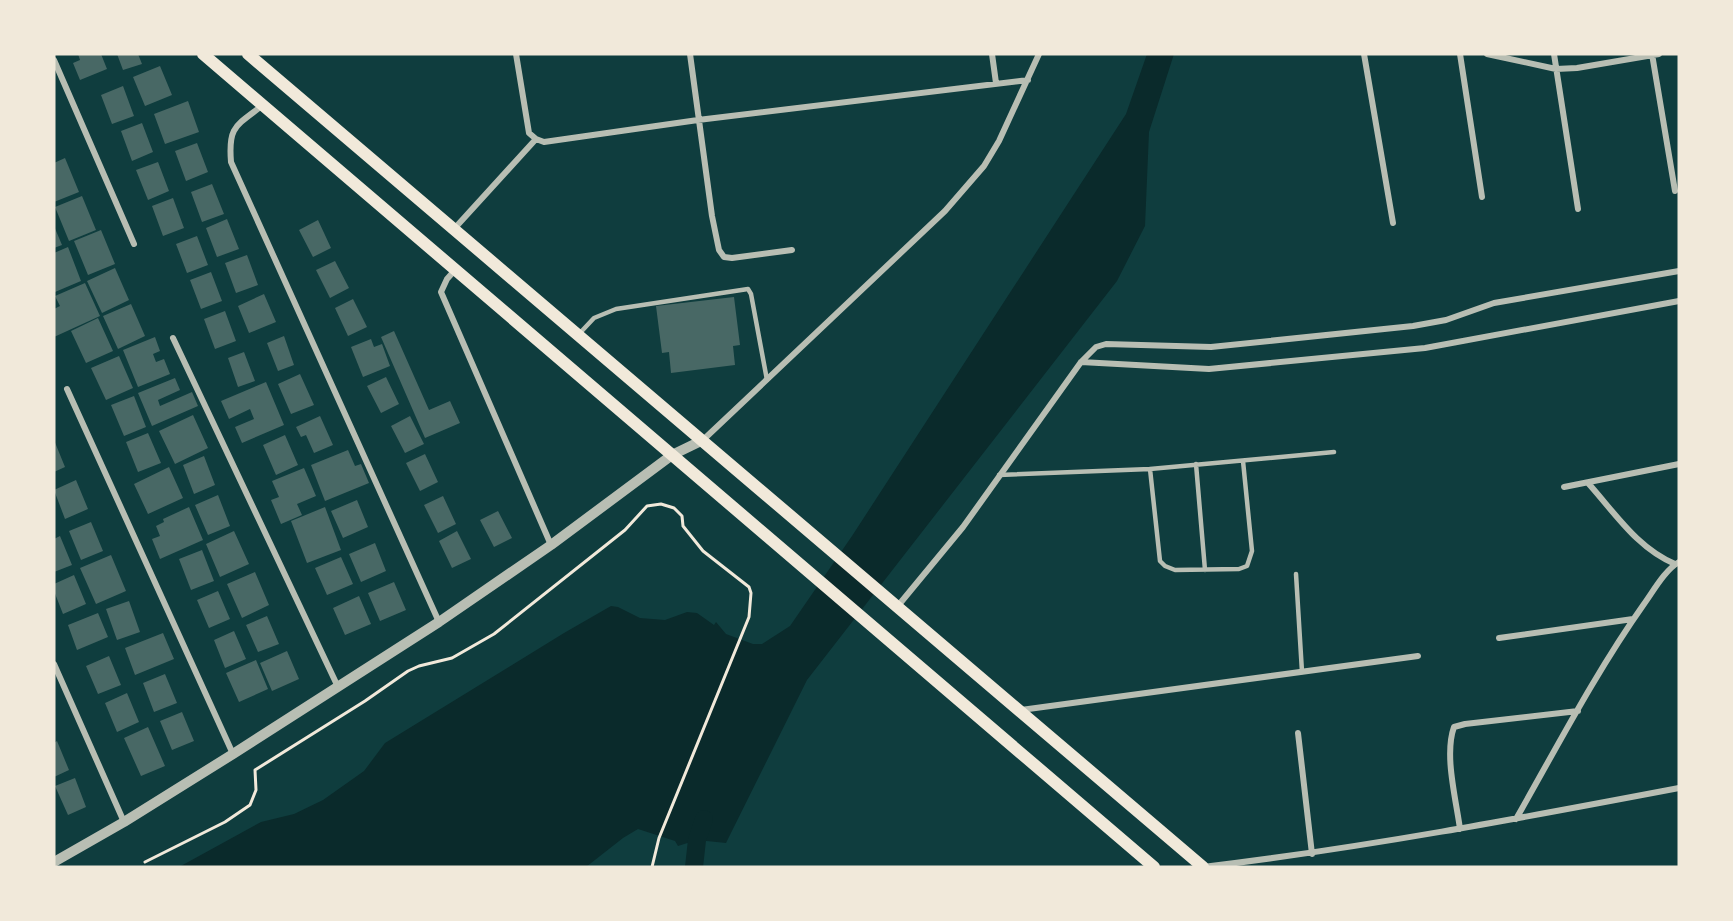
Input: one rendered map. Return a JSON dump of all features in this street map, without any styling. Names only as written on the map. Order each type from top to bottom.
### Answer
[{"type":"main road","points":[[203,54],[1154,867]]},
{"type":"main road","points":[[248,54],[1203,867]]},
{"type":"street","points":[[516,54],[529,133],[536,139],[544,141],[1028,80]]},
{"type":"street","points":[[690,54],[712,216],[719,250],[724,257],[732,258],[792,250]]},
{"type":"street","points":[[992,54],[996,83]]},
{"type":"street","points":[[54,862],[124,822],[439,622],[551,545],[672,454],[703,440],[945,211],[984,166],[999,141],[1039,54]]},
{"type":"street","points":[[1364,54],[1393,223]]},
{"type":"street","points":[[1460,54],[1482,197]]},
{"type":"street","points":[[1487,54],[1556,69],[1577,68],[1655,54],[1675,191]]},
{"type":"street","points":[[1554,54],[1578,209]]},
{"type":"street","points":[[54,60],[134,244]]},
{"type":"street","points":[[263,105],[237,126],[229,139],[231,162],[439,622]]},
{"type":"street","points":[[454,229],[536,139]]},
{"type":"street","points":[[456,270],[447,279],[441,292],[551,545]]},
{"type":"street","points":[[897,607],[963,527],[1081,362],[1096,347],[1106,344],[1211,347],[1413,326],[1446,320],[1494,303],[1679,271]]},
{"type":"street","points":[[1081,362],[1209,369],[1390,352],[1425,348],[1679,301]]},
{"type":"street","points":[[173,339],[338,687]]},
{"type":"street","points":[[67,389],[233,754]]},
{"type":"street","points":[[1564,487],[1679,464]]},
{"type":"street","points":[[1516,819],[1633,619],[1677,563],[1660,558],[1644,545],[1588,483]]},
{"type":"street","points":[[1499,638],[1633,619]]},
{"type":"street","points":[[1018,711],[1418,656]]},
{"type":"street","points":[[54,664],[124,822]]},
{"type":"street","points":[[1460,829],[1450,752],[1454,727],[1578,711]]},
{"type":"street","points":[[1298,733],[1312,854]]},
{"type":"street","points":[[1203,867],[1312,854],[1679,788]]},
{"type":"lane","points":[[578,335],[594,318],[616,309],[748,289],[751,294],[767,380]]},
{"type":"lane","points":[[999,475],[1150,469],[1334,452]]},
{"type":"lane","points":[[1150,469],[1160,561],[1175,570],[1239,569],[1247,566],[1252,550],[1243,461]]},
{"type":"lane","points":[[1196,464],[1205,570]]},
{"type":"lane","points":[[1296,574],[1302,672]]},
{"type":"path","points":[[145,862],[225,822],[250,805],[256,789],[255,770],[365,701],[408,671],[452,658],[494,634],[625,530],[647,506],[656,504],[674,508],[682,516],[682,526],[703,551],[749,587],[751,593],[749,617],[659,838],[652,867]]},
{"type":"water","points":[[1147,54],[1174,54],[1149,132],[1145,226],[1117,281],[807,680],[726,843],[697,840],[678,846],[675,841],[638,829],[586,867],[179,867],[261,822],[294,814],[323,800],[364,771],[385,743],[611,606],[640,618],[665,620],[687,612],[697,613],[714,625],[716,622],[726,634],[753,644],[762,644],[790,626],[852,536],[1126,114]]},
{"type":"building","points":[[78,54],[101,54],[107,69],[80,80],[73,63],[80,60]]},
{"type":"building","points":[[117,54],[138,54],[142,64],[123,70]]},
{"type":"building","points":[[160,66],[172,95],[145,106],[133,77]]},
{"type":"building","points":[[123,86],[134,116],[112,124],[101,95]]},
{"type":"building","points":[[188,101],[199,132],[165,144],[154,114]]},
{"type":"building","points":[[142,123],[153,152],[132,161],[121,131]]},
{"type":"building","points":[[197,143],[208,172],[186,181],[175,151]]},
{"type":"building","points":[[65,158],[79,192],[54,202],[54,163]]},
{"type":"building","points":[[158,162],[169,191],[148,200],[136,170]]},
{"type":"building","points":[[212,184],[224,214],[202,222],[191,192]]},
{"type":"building","points":[[82,196],[96,230],[69,241],[55,207]]},
{"type":"building","points":[[173,198],[184,228],[163,236],[152,206]]},
{"type":"building","points":[[227,219],[239,249],[217,257],[206,228]]},
{"type":"building","points":[[318,220],[331,248],[313,257],[299,230]]},
{"type":"building","points":[[54,226],[62,245],[54,248]]},
{"type":"building","points":[[101,230],[115,264],[88,275],[74,241]]},
{"type":"building","points":[[197,236],[208,265],[187,273],[176,244]]},
{"type":"building","points":[[68,247],[81,281],[55,292],[54,253]]},
{"type":"building","points":[[247,255],[258,285],[236,293],[225,263]]},
{"type":"building","points":[[335,261],[349,288],[330,298],[316,270]]},
{"type":"building","points":[[115,268],[129,300],[102,313],[87,281]]},
{"type":"building","points":[[211,272],[222,301],[201,309],[190,280]]},
{"type":"building","points":[[85,283],[100,316],[54,337],[54,309],[60,306],[55,296]]},
{"type":"building","points":[[264,294],[276,322],[249,333],[238,306]]},
{"type":"building","points":[[734,297],[740,345],[733,346],[735,365],[671,373],[669,352],[662,353],[656,306]]},
{"type":"building","points":[[353,299],[367,327],[348,336],[335,308]]},
{"type":"building","points":[[131,304],[145,336],[118,349],[103,316]]},
{"type":"building","points":[[225,311],[236,341],[215,349],[204,319]]},
{"type":"building","points":[[98,318],[113,351],[86,363],[71,331]]},
{"type":"building","points":[[394,331],[429,410],[450,401],[460,423],[425,438],[381,337]]},
{"type":"building","points":[[284,336],[294,365],[278,371],[267,343]]},
{"type":"building","points":[[155,337],[160,351],[153,354],[156,362],[164,359],[170,374],[138,387],[123,350]]},
{"type":"building","points":[[371,339],[374,347],[382,344],[390,366],[363,377],[351,347]]},
{"type":"building","points":[[244,352],[255,381],[238,387],[228,358]]},
{"type":"building","points":[[119,356],[133,388],[106,400],[91,368]]},
{"type":"building","points":[[300,374],[314,405],[291,414],[278,384]]},
{"type":"building","points":[[386,377],[399,404],[381,413],[367,386]]},
{"type":"building","points":[[175,378],[180,390],[158,400],[160,406],[192,392],[198,406],[152,426],[138,393]]},
{"type":"building","points":[[266,382],[284,425],[242,443],[235,427],[254,419],[250,409],[229,419],[221,401]]},
{"type":"building","points":[[134,396],[146,427],[124,436],[111,405]]},
{"type":"building","points":[[193,415],[208,448],[175,464],[159,431]]},
{"type":"building","points":[[320,416],[333,445],[314,453],[306,435],[301,437],[296,427]]},
{"type":"building","points":[[410,416],[424,444],[405,453],[391,426]]},
{"type":"building","points":[[148,433],[161,463],[138,472],[126,442]]},
{"type":"building","points":[[285,435],[298,465],[276,475],[263,445]]},
{"type":"building","points":[[54,440],[65,467],[54,472]]},
{"type":"building","points":[[348,450],[355,466],[361,464],[369,483],[325,501],[311,465]]},
{"type":"building","points":[[425,454],[438,482],[420,491],[406,463]]},
{"type":"building","points":[[204,456],[215,485],[194,494],[183,465]]},
{"type":"building","points":[[169,467],[183,498],[148,514],[134,484]]},
{"type":"building","points":[[304,468],[316,496],[297,504],[302,515],[281,524],[271,500],[279,497],[272,481]]},
{"type":"building","points":[[76,480],[88,509],[65,519],[54,490]]},
{"type":"building","points":[[218,495],[230,526],[208,535],[195,505]]},
{"type":"building","points":[[443,496],[456,524],[438,533],[424,505]]},
{"type":"building","points":[[357,500],[368,527],[343,538],[331,511]]},
{"type":"building","points":[[189,507],[203,540],[160,559],[152,539],[160,536],[156,526],[164,522],[163,519]]},
{"type":"building","points":[[325,507],[341,550],[307,563],[291,521]]},
{"type":"building","points":[[498,511],[512,538],[494,547],[480,520]]},
{"type":"building","points":[[91,522],[103,551],[81,560],[69,531]]},
{"type":"building","points":[[234,531],[249,564],[220,577],[206,544]]},
{"type":"building","points":[[457,531],[471,559],[452,568],[439,541]]},
{"type":"building","points":[[60,536],[72,565],[54,572],[54,539]]},
{"type":"building","points":[[375,543],[386,571],[361,582],[349,554]]},
{"type":"building","points":[[202,550],[214,581],[191,590],[179,559]]},
{"type":"building","points":[[111,555],[126,591],[96,604],[80,568]]},
{"type":"building","points":[[341,557],[353,584],[327,595],[315,568]]},
{"type":"building","points":[[255,572],[269,605],[242,618],[227,584]]},
{"type":"building","points":[[74,575],[86,604],[63,614],[54,591],[54,584]]},
{"type":"building","points":[[394,582],[406,610],[380,621],[368,593]]},
{"type":"building","points":[[218,591],[230,619],[209,628],[197,600]]},
{"type":"building","points":[[359,596],[371,624],[345,635],[333,608]]},
{"type":"building","points":[[129,601],[140,632],[117,640],[106,609]]},
{"type":"building","points":[[98,613],[108,637],[77,650],[68,625]]},
{"type":"building","points":[[267,616],[279,644],[258,652],[246,625]]},
{"type":"building","points":[[234,631],[246,659],[225,668],[214,640]]},
{"type":"building","points":[[163,633],[174,659],[135,675],[125,648]]},
{"type":"building","points":[[287,651],[299,679],[272,691],[260,663]]},
{"type":"building","points":[[109,656],[121,685],[98,694],[86,666]]},
{"type":"building","points":[[256,660],[268,689],[239,702],[226,673]]},
{"type":"building","points":[[165,674],[177,703],[154,712],[143,683]]},
{"type":"building","points":[[127,693],[139,722],[117,732],[105,703]]},
{"type":"building","points":[[182,712],[194,741],[172,750],[160,721]]},
{"type":"building","points":[[148,727],[165,766],[141,776],[124,738]]},
{"type":"building","points":[[57,741],[69,770],[54,777],[54,743]]},
{"type":"building","points":[[75,778],[86,807],[68,815],[55,786]]},
{"type":"waterway","points":[[694,867],[697,840],[704,819]]}]
